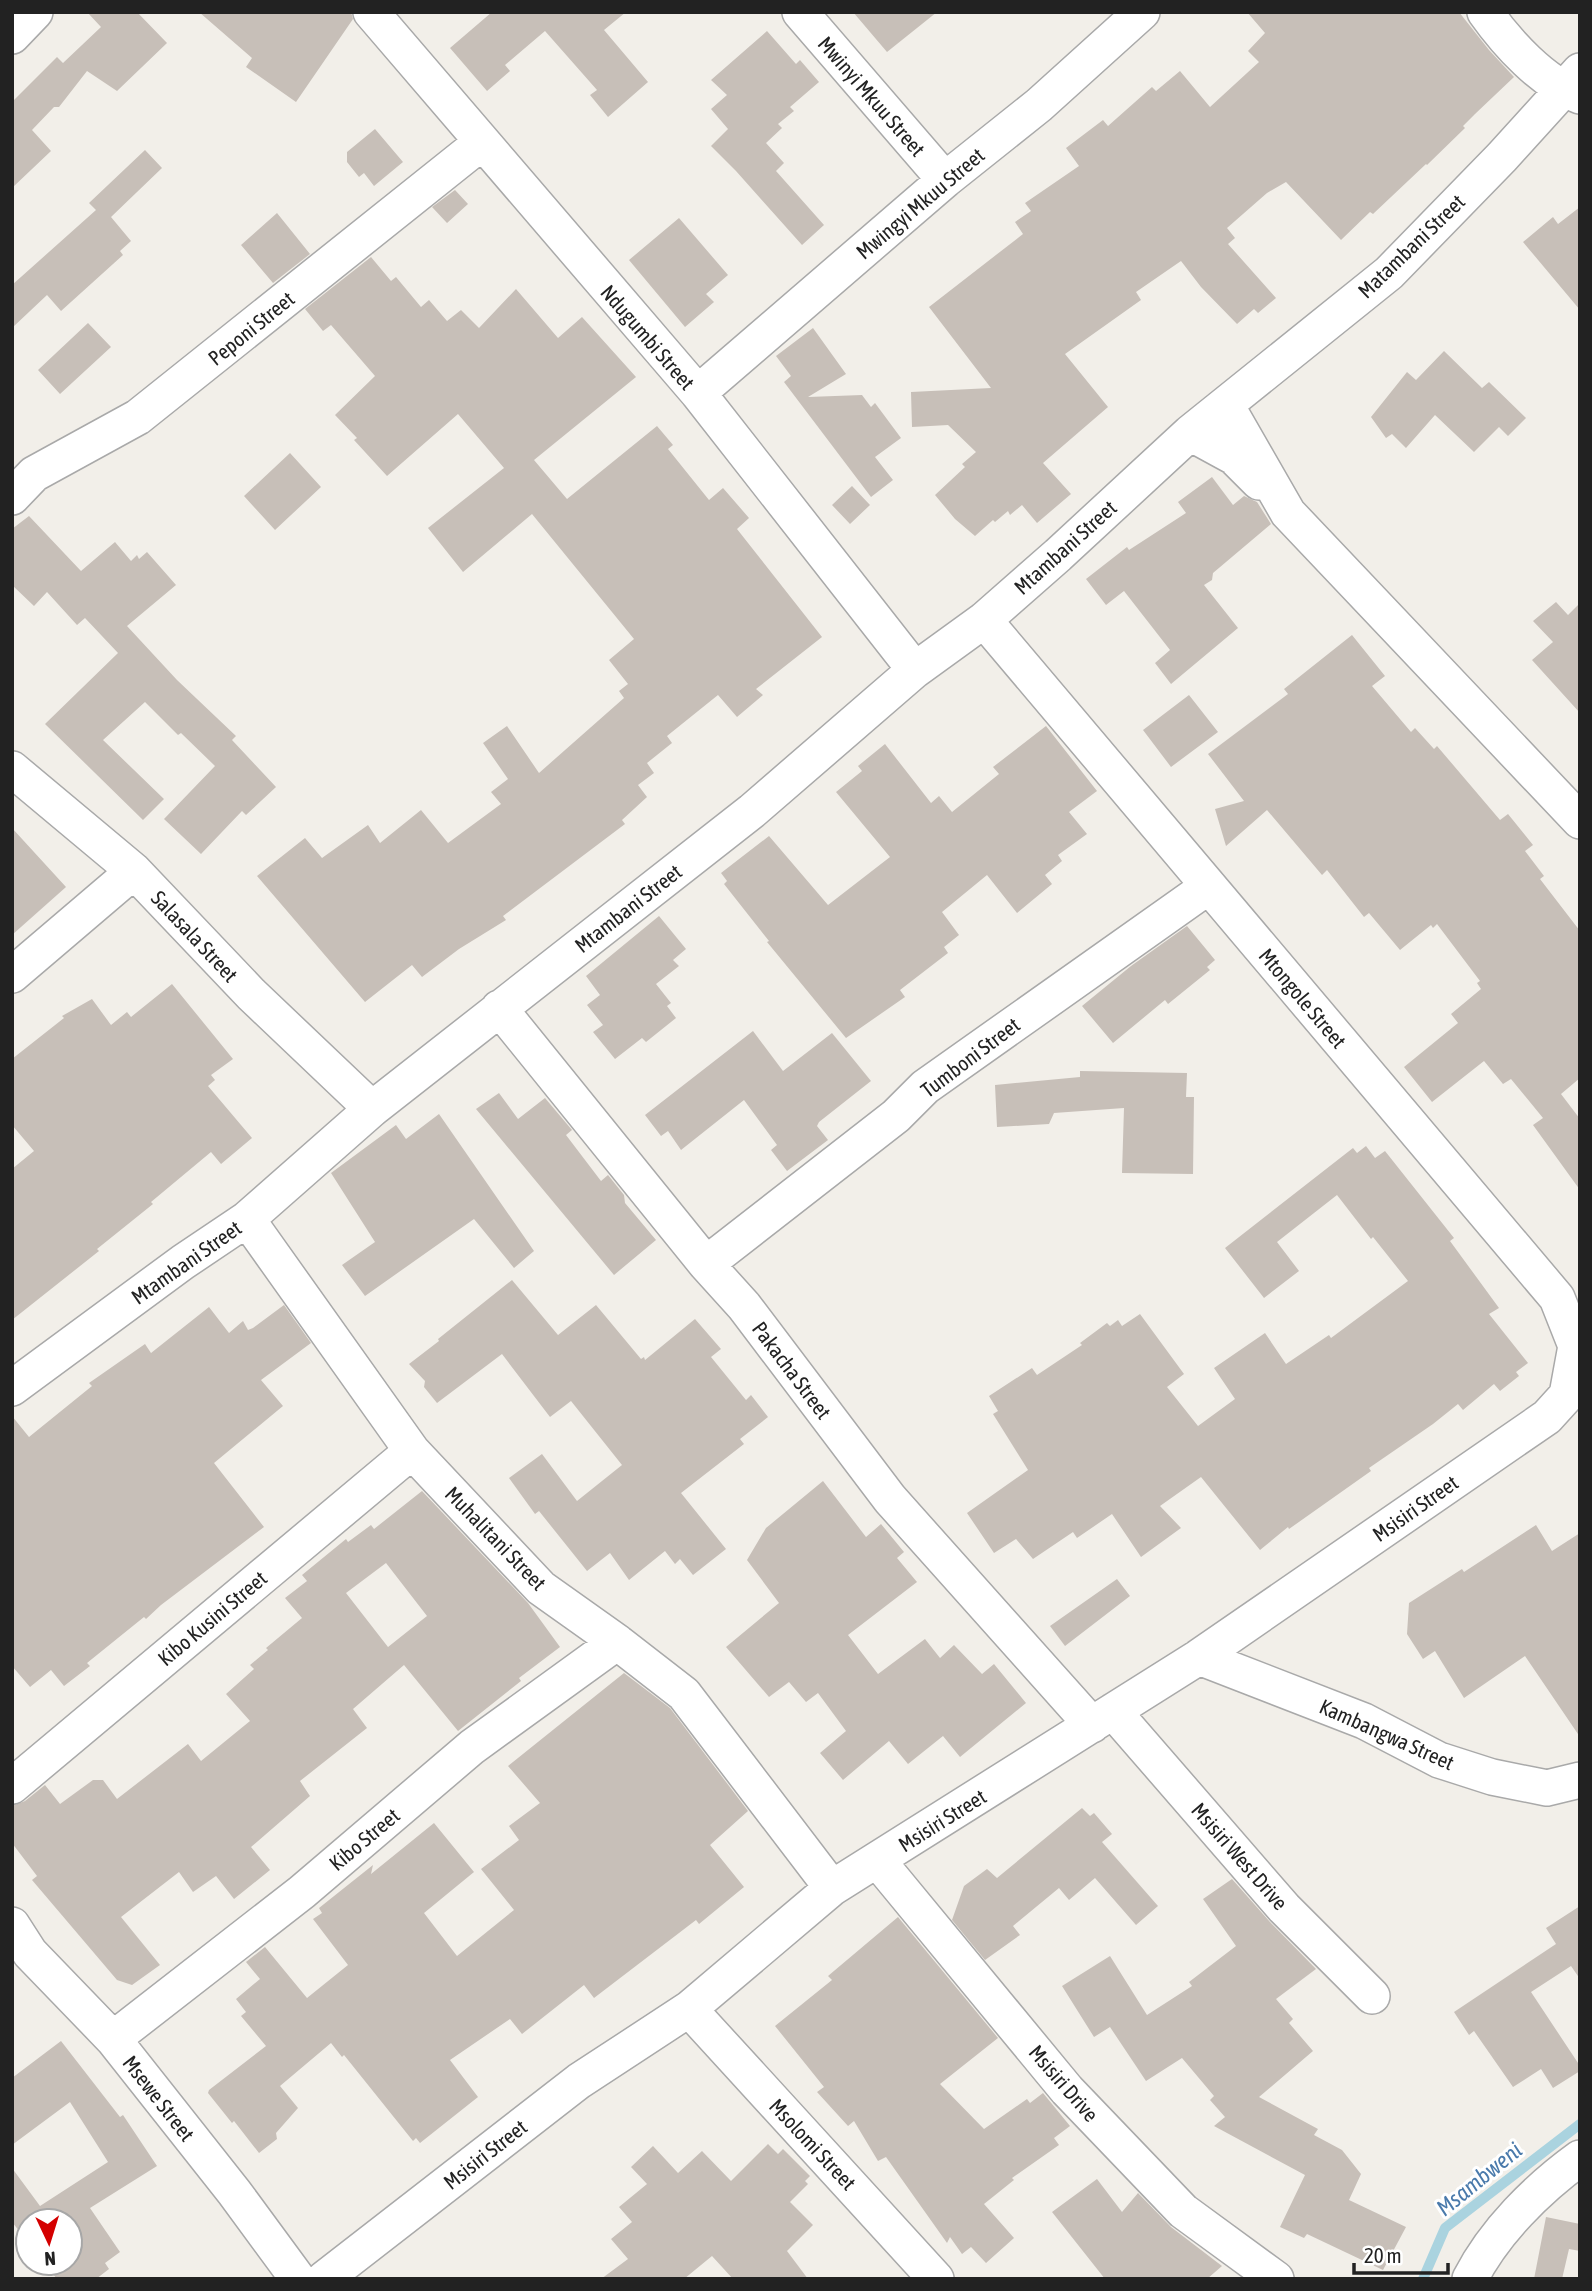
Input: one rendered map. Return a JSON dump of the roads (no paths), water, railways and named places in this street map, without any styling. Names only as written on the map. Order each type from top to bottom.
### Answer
[{"type":"street","points":[[12,36],[35,12]]},
{"type":"street","name":"Ndugumbi Street","points":[[371,12],[698,393],[915,670]]},
{"type":"street","name":"Mwinyi Mkuu Street","points":[[800,12],[944,180]]},
{"type":"street","name":"Mwingyi Mkuu Street","points":[[698,393],[944,180],[1039,105],[1142,12]]},
{"type":"street","points":[[1485,12],[1504,40],[1574,85]]},
{"type":"street","name":"Matambani Street","points":[[1226,405],[1389,272],[1574,85]]},
{"type":"street","name":"Peponi Street","points":[[12,497],[34,474],[138,417],[481,143]]},
{"type":"street","points":[[1226,405],[1288,513]]},
{"type":"street","name":"Mtambani Street","points":[[12,1388],[183,1262],[247,1219],[372,1109],[752,811],[915,670],[984,620],[1190,433],[1226,405]]},
{"type":"street","points":[[1190,433],[1234,457],[1579,819]]},
{"type":"street","name":"Mtongole Street","points":[[984,620],[1557,1298],[1576,1346],[1574,1392]]},
{"type":"street","name":"Salasala Street","points":[[12,768],[134,871],[251,995],[372,1109]]},
{"type":"street","points":[[12,975],[134,871]]},
{"type":"street","name":"Tumboni Street","points":[[706,1265],[896,1116],[925,1087],[1209,886]]},
{"type":"street","name":"Pakacha Street","points":[[499,1008],[706,1265],[744,1306],[890,1499],[1103,1718]]},
{"type":"street","name":"Muhalitani Street","points":[[247,1219],[412,1451],[541,1588],[684,1694],[831,1888]]},
{"type":"street","name":"Msisiri Street","points":[[324,2279],[579,2081],[689,2009],[831,1888],[878,1861],[1199,1657],[1547,1417],[1574,1392]]},
{"type":"street","name":"Kibo Kusini Street","points":[[12,1786],[412,1451]]},
{"type":"street","name":"Kibo Street","points":[[113,2039],[302,1892],[472,1747],[617,1642]]},
{"type":"street","name":"Kambangwa Street","points":[[1199,1657],[1364,1721],[1439,1760],[1492,1777],[1547,1788],[1580,1780]]},
{"type":"street","name":"Msisiri West Drive","points":[[1103,1718],[1372,1996]]},
{"type":"street","name":"Msisiri Drive","points":[[878,1861],[1067,2090],[1183,2211],[1276,2279]]},
{"type":"street","name":"Msewe Street","points":[[12,1925],[30,1952],[113,2039],[234,2192],[298,2279]]},
{"type":"street","name":"Msolomi Street","points":[[689,2009],[936,2279]]},
{"type":"street","points":[[1470,2279],[1477,2265],[1516,2215],[1561,2171],[1580,2158]]},
{"type":"waterway","name":"Msambweni","points":[[1423,2279],[1445,2228],[1580,2124]]}]
